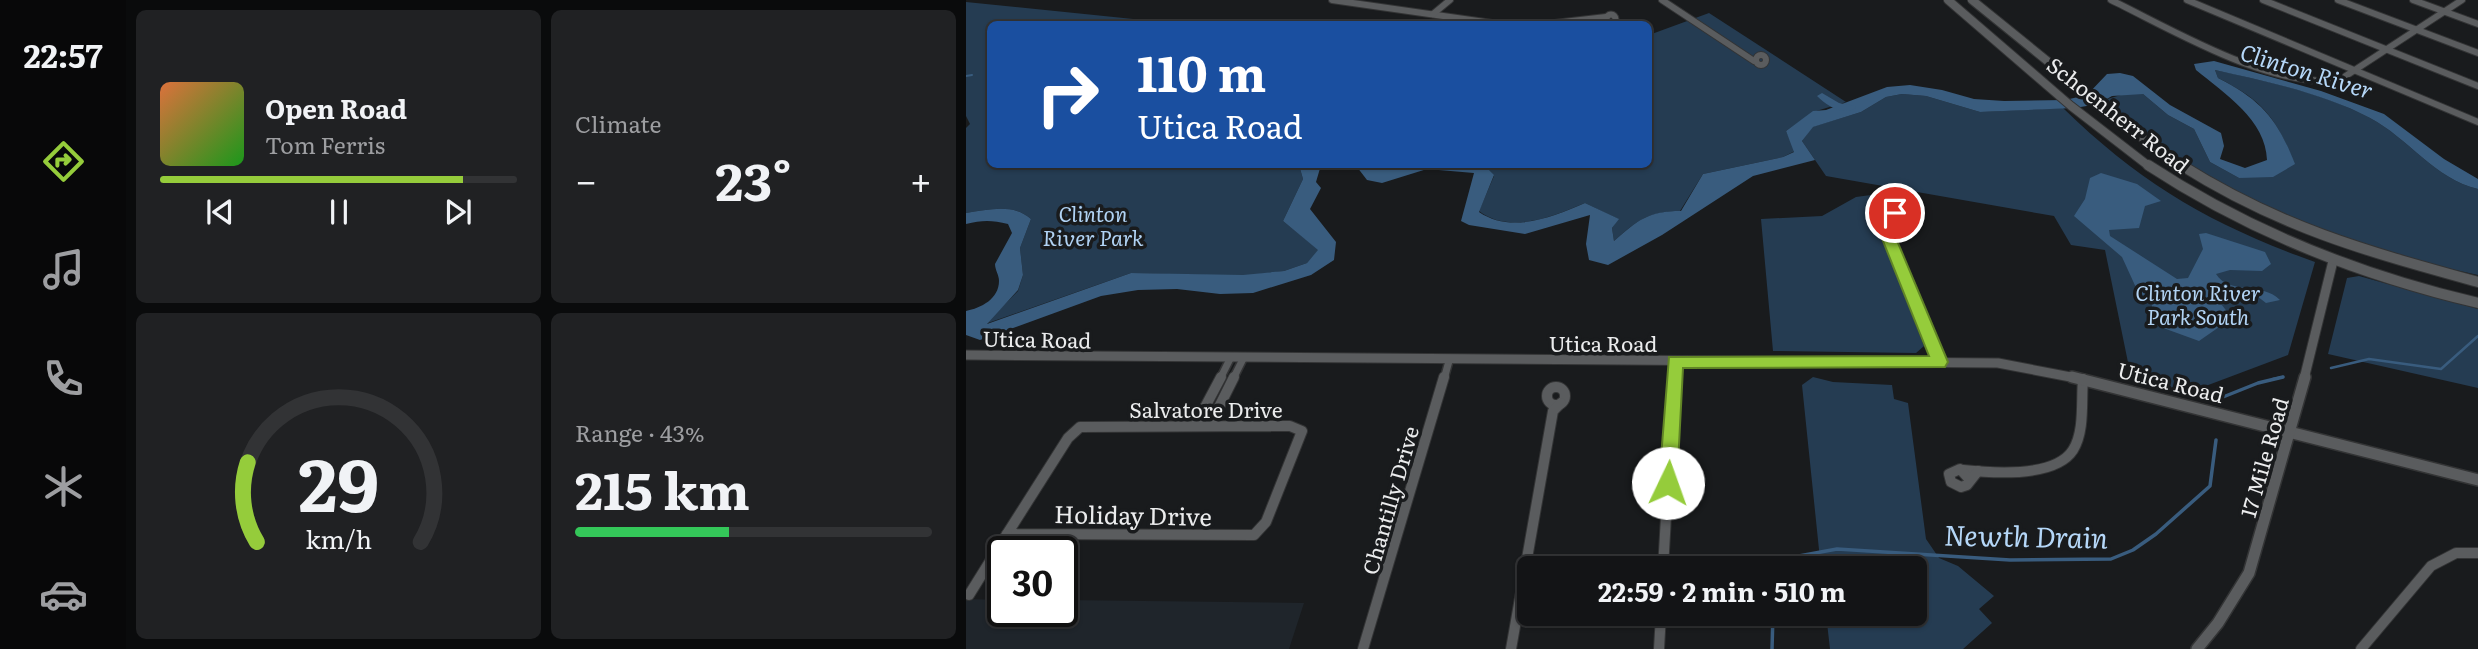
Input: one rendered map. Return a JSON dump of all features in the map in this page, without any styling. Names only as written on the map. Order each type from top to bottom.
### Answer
[{"type":"main road","name":"Schoenherr Road","points":[[1972,0],[2156,149],[2229,195],[2287,223],[2354,248],[2478,282]]},
{"type":"main road","name":"Schoenherr Road","points":[[1950,2],[2134,155],[2188,191],[2247,223],[2333,261],[2478,303]]},
{"type":"main road","points":[[1950,2],[1968,9],[1980,6]]},
{"type":"main road","points":[[2333,261],[2334,254],[2339,249],[2354,248]]},
{"type":"street","points":[[1332,0],[1479,21]]},
{"type":"street","points":[[1433,14],[1450,0]]},
{"type":"street","points":[[1662,0],[1753,59]]},
{"type":"street","points":[[2111,0],[2273,72],[2322,85],[2335,82],[2462,0]]},
{"type":"street","points":[[2188,0],[2478,122]]},
{"type":"street","points":[[2263,0],[2478,86]]},
{"type":"street","points":[[2338,0],[2478,53]]},
{"type":"street","points":[[2413,0],[2478,23]]},
{"type":"street","points":[[1576,21],[1606,19]]},
{"type":"street","points":[[1887,222],[1939,362]]},
{"type":"street","name":"17 Mile Road","points":[[2197,649],[2218,623],[2249,573],[2291,432],[2333,261]]},
{"type":"street","name":"Utica Road","points":[[966,355],[1449,361],[1939,362],[2010,365],[2083,379],[2478,480]]},
{"type":"street","points":[[1196,424],[1230,359]]},
{"type":"street","points":[[1210,425],[1243,359]]},
{"type":"street","name":"Chantilly Drive","points":[[1363,649],[1449,361]]},
{"type":"street","points":[[1664,556],[1675,361]]},
{"type":"street","points":[[1978,471],[1961,487],[1949,480],[1951,471],[2046,468],[2065,460],[2073,450],[2077,434],[2083,379]]},
{"type":"street","points":[[1511,649],[1550,407],[1546,393],[1558,388],[1566,395],[1561,403],[1550,407]]},
{"type":"street","name":"Salvatore Drive","points":[[1007,534],[1068,438],[1080,427],[1196,424],[1290,426],[1302,432],[1266,522],[1258,532]]},
{"type":"street","points":[[1963,470],[1970,480]]},
{"type":"street","name":"Holiday Drive","points":[[1007,534],[1245,537],[1258,532]]},
{"type":"street","points":[[969,595],[1007,534]]},
{"type":"street","points":[[2361,649],[2431,566],[2456,553],[2478,553]]},
{"type":"street","points":[[1659,649],[1660,626]]},
{"type":"shaded area","points":[[2214,61],[2321,91],[2384,114],[2444,159],[2478,179],[2478,189],[2448,177],[2384,126],[2352,109],[2294,89],[2215,70],[2218,78],[2246,94],[2266,112],[2281,134],[2295,164],[2273,177],[2239,178],[2210,162],[2194,129],[2168,115],[2143,94],[2112,96],[2098,104],[2075,108],[1980,112],[1926,96],[1902,94],[1886,97],[1861,112],[1813,127],[1802,141],[1815,160],[1753,176],[1662,235],[1608,265],[1589,260],[1586,244],[1590,215],[1525,234],[1469,225],[1461,221],[1474,173],[1427,169],[1382,183],[1367,180],[1358,168],[1487,168],[1494,175],[1479,212],[1491,219],[1518,223],[1532,221],[1585,203],[1619,219],[1612,228],[1614,241],[1644,218],[1681,211],[1703,174],[1783,157],[1794,152],[1786,131],[1813,111],[1826,110],[1887,87],[1910,85],[1974,99],[2065,100],[2087,95],[2107,74],[2120,73],[2133,76],[2170,105],[2221,133],[2224,146],[2220,159],[2245,168],[2267,160],[2260,132],[2252,120],[2231,98],[2196,70],[2194,64]]},
{"type":"shaded area","points":[[1300,168],[1320,168],[1316,182],[1321,188],[1310,209],[1336,242],[1334,260],[1311,275],[1253,293],[1220,294],[1177,289],[1138,290],[1101,296],[980,340],[966,335],[966,311],[983,305],[996,293],[999,281],[995,264],[1012,233],[1008,224],[987,221],[966,224],[966,213],[1008,209],[1031,219],[1020,248],[1023,275],[1018,290],[987,324],[1131,273],[1243,275],[1284,271],[1307,263],[1318,250],[1283,221],[1303,179]]},
{"type":"shaded area","points":[[2101,173],[2137,184],[2161,201],[2145,206],[2139,228],[2109,230],[2110,236],[2177,279],[2188,278],[2203,249],[2199,234],[2206,233],[2265,252],[2271,264],[2262,271],[2230,270],[2216,274],[2229,284],[2265,291],[2280,300],[2266,303],[2253,293],[2224,289],[2218,300],[2232,318],[2199,341],[2155,325],[2151,300],[2138,292],[2122,257],[2074,216],[2085,199],[2090,178]]},
{"type":"shaded area","points":[[966,599],[987,600],[987,627],[1078,627],[1078,600],[1304,603],[1289,649],[966,649]]},
{"type":"green space","name":"Clinton River Park","points":[[966,2],[1153,21],[987,21],[987,168],[1300,168],[1303,179],[1283,221],[1319,250],[1307,263],[1284,271],[1243,276],[1131,273],[985,324],[1018,291],[1023,275],[1020,248],[1031,219],[1008,209],[966,213],[966,128],[970,124],[966,116]]},
{"type":"green space","points":[[1709,13],[1846,102],[1813,112],[1786,131],[1795,151],[1783,157],[1703,174],[1680,211],[1644,218],[1614,241],[1612,228],[1618,219],[1585,203],[1532,221],[1504,222],[1479,211],[1494,176],[1487,168],[1652,168],[1652,34]]},
{"type":"green space","points":[[2215,70],[2294,89],[2352,109],[2384,126],[2448,176],[2478,189],[2478,275],[2381,251],[2317,229],[2255,202],[2194,168],[2104,100],[2131,92],[2143,94],[2168,115],[2194,129],[2210,162],[2239,178],[2294,163],[2281,133],[2266,112],[2246,94],[2218,78]]},
{"type":"green space","name":"Clinton River Park South","points":[[1902,94],[1926,96],[1980,112],[2063,108],[2121,159],[2180,200],[2243,233],[2315,262],[2288,355],[2187,393],[2131,377],[2105,250],[2071,245],[2054,216],[1826,176],[1802,141],[1812,127],[1861,112],[1886,97]]},
{"type":"green space","points":[[1871,195],[1883,203],[1873,215],[1924,346],[1916,353],[1773,351],[1761,219],[1822,216],[1856,197]]},
{"type":"green space","points":[[2359,276],[2478,309],[2478,388],[2328,354],[2347,278]]},
{"type":"green space","points":[[1813,377],[1833,382],[1892,385],[1894,399],[1908,403],[1926,539],[1939,558],[1958,566],[1994,596],[1979,609],[1992,623],[1963,649],[1830,649],[1827,626],[1927,626],[1927,556],[1820,556],[1802,385]]},
{"type":"waterway","points":[[966,76],[972,75]]},
{"type":"waterway","points":[[1822,96],[1836,106],[1851,108]]},
{"type":"waterway","name":"Newth Drain","points":[[2331,368],[2369,359],[2441,369],[2478,336]]},
{"type":"waterway","name":"Newth Drain","points":[[2218,399],[2258,383],[2283,377],[2273,379]]},
{"type":"waterway","name":"Newth Drain","points":[[1799,556],[1837,549],[2010,560],[2111,559],[2133,550],[2156,534],[2210,486],[2216,440]]},
{"type":"waterway","name":"Newth Drain","points":[[1772,649],[1773,626]]},
{"type":"route","points":[[1668,483],[1675,361],[1939,362],[1886,231],[1886,225],[1898,218],[1895,213]]},
{"type":"water label","name":"Clinton River","points":[[2307,70]]}]
